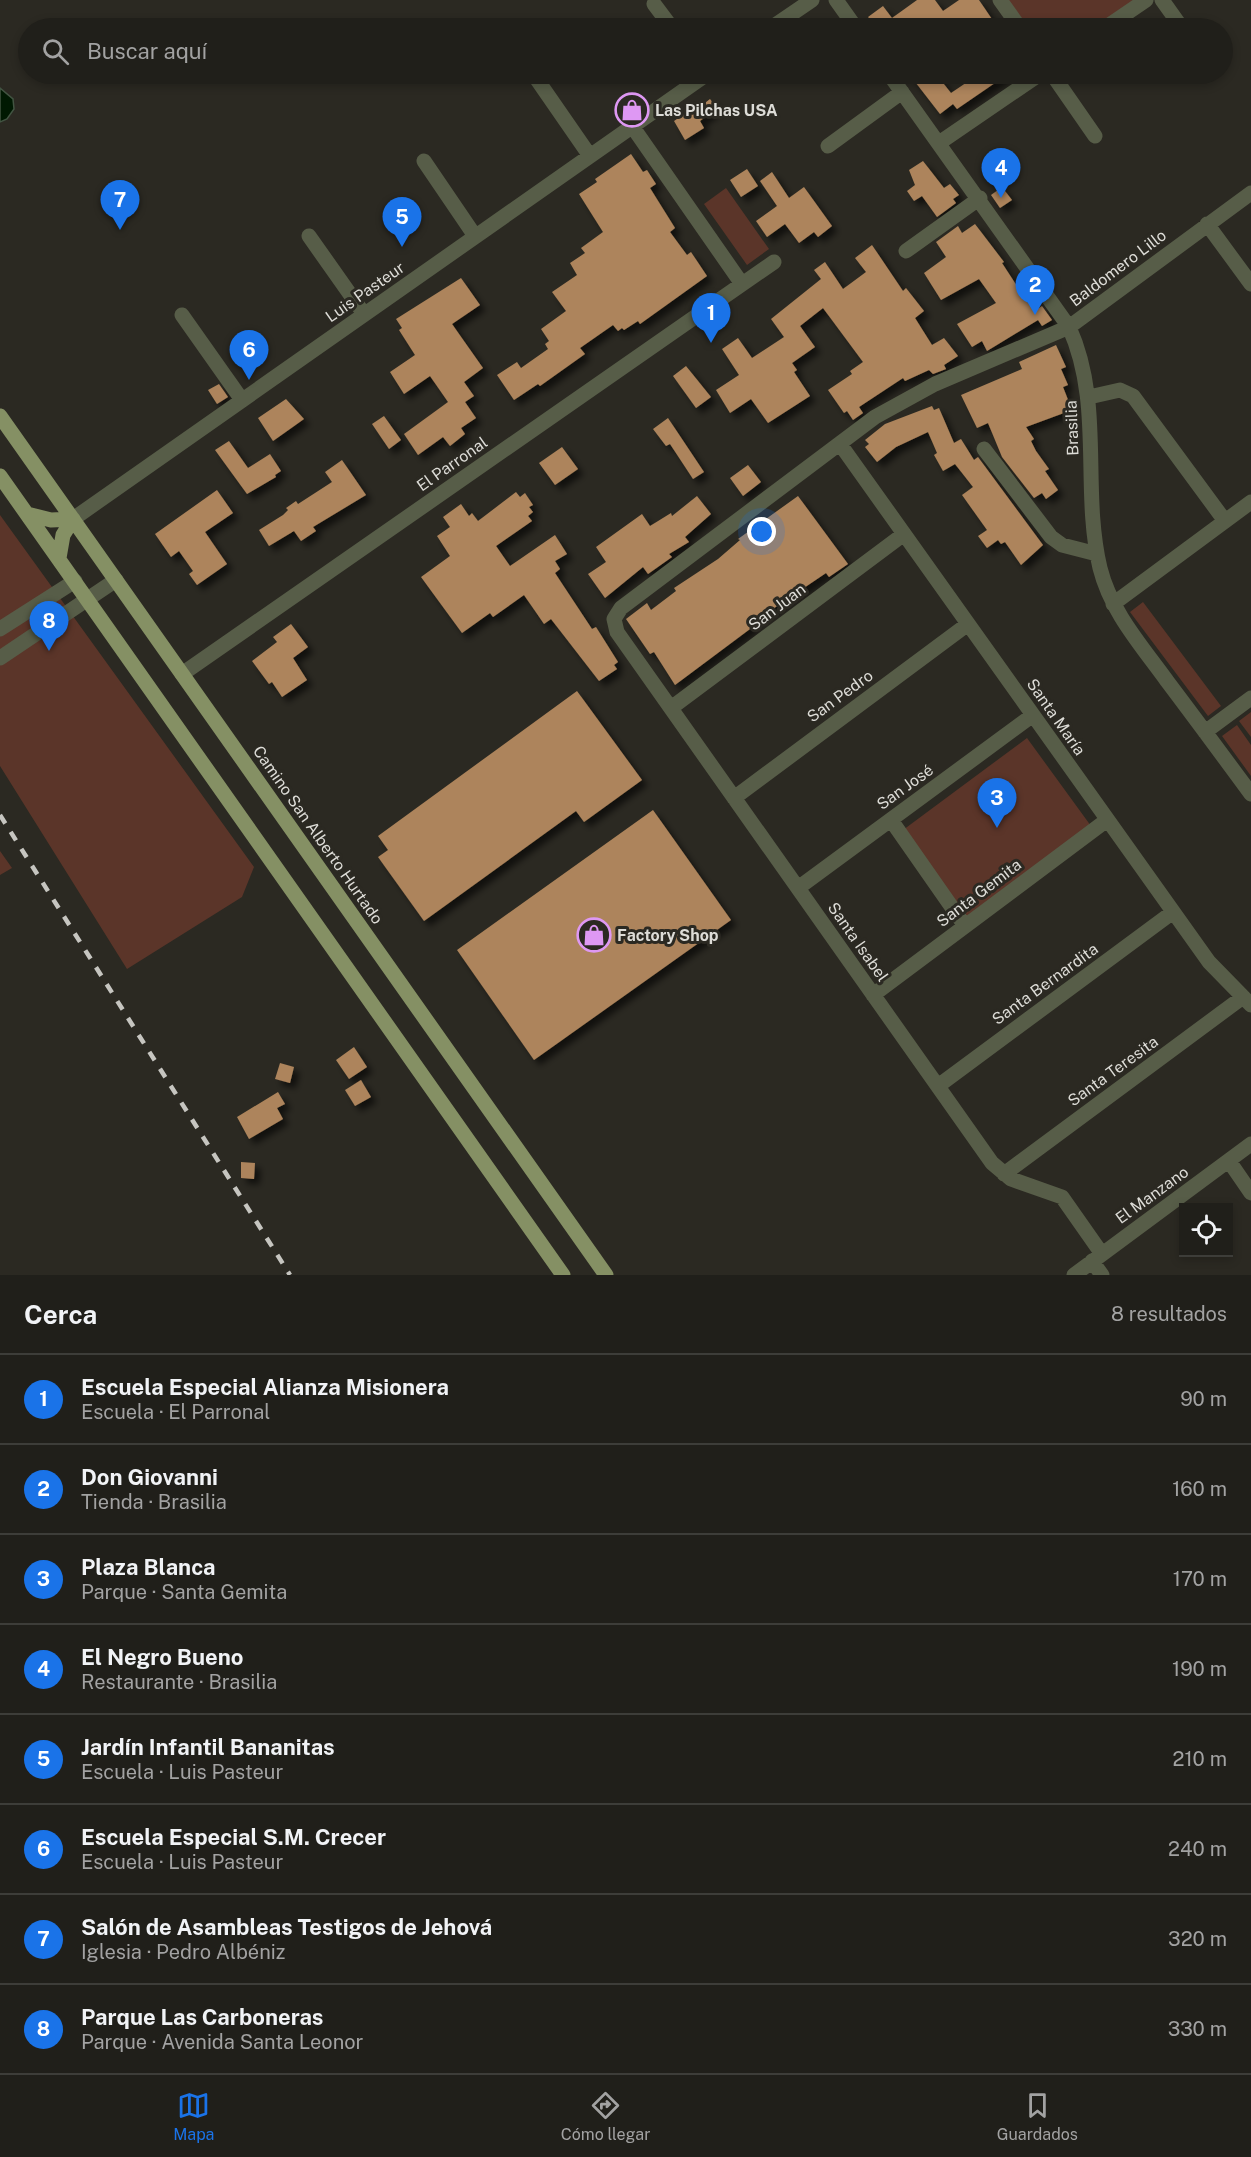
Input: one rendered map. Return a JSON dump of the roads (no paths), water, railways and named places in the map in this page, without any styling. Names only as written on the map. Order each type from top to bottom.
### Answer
[{"type":"main road","name":"Camino San Alberto Hurtado","points":[[0,416],[606,1275]]},
{"type":"main road","points":[[0,476],[563,1275]]},
{"type":"main road","points":[[27,514],[51,520],[73,519]]},
{"type":"main road","points":[[59,558],[63,535],[73,519]]},
{"type":"street","points":[[786,18],[812,0]]},
{"type":"street","points":[[836,0],[849,18]]},
{"type":"street","points":[[1000,0],[1013,18]]},
{"type":"street","points":[[1120,18],[1146,0]]},
{"type":"street","points":[[1162,0],[1175,18]]},
{"type":"street","points":[[654,4],[664,18]]},
{"type":"street","points":[[540,84],[590,156]]},
{"type":"street","name":"Luis Pasteur","points":[[73,519],[692,84]]},
{"type":"street","name":"Brasilia","points":[[896,84],[980,198],[1070,327],[1080,352],[1089,397],[1091,509],[1097,554],[1113,604],[1251,794]]},
{"type":"street","points":[[939,143],[1025,84]]},
{"type":"street","points":[[1059,84],[1095,136]]},
{"type":"street","points":[[828,146],[902,92]]},
{"type":"street","points":[[632,126],[741,284]]},
{"type":"street","points":[[424,161],[475,236]]},
{"type":"street","name":"Baldomero Lillo","points":[[614,619],[621,608],[875,417],[913,395],[1070,327],[1251,193]]},
{"type":"street","points":[[906,251],[980,198]]},
{"type":"street","points":[[1207,224],[1251,284]]},
{"type":"street","points":[[309,236],[364,314]]},
{"type":"street","name":"El Parronal","points":[[182,674],[774,262]]},
{"type":"street","points":[[182,315],[242,400]]},
{"type":"street","points":[[1089,397],[1120,390],[1133,396],[1225,521]]},
{"type":"street","name":"Santa María","points":[[840,444],[1215,970],[1247,1001]]},
{"type":"street","points":[[984,449],[1051,537],[1062,544],[1097,554]]},
{"type":"street","points":[[1113,604],[1251,502]]},
{"type":"street","name":"San Juan","points":[[671,708],[904,534]]},
{"type":"street","points":[[0,658],[116,580]]},
{"type":"street","points":[[0,629],[75,581]]},
{"type":"street","name":"Santa Isabel","points":[[614,619],[617,632],[992,1163],[1004,1174],[1062,1197],[1097,1258],[1102,1275]]},
{"type":"street","name":"San Pedro","points":[[734,798],[968,624]]},
{"type":"street","points":[[1205,732],[1251,698]]},
{"type":"street","name":"San José","points":[[798,888],[1033,716]]},
{"type":"street","points":[[891,820],[965,926]]},
{"type":"street","name":"Santa Gemita","points":[[873,994],[1107,820]]},
{"type":"street","name":"Santa Bernardita","points":[[938,1086],[1173,912]]},
{"type":"street","name":"Santa Teresita","points":[[1004,1174],[1247,1001]]},
{"type":"street","name":"El Manzano","points":[[1074,1275],[1251,1144]]},
{"type":"street","points":[[1229,1161],[1251,1193]]},
{"type":"railway","points":[[0,815],[290,1275]]},
{"type":"place","name":"Las Pilchas USA","points":[[632,110]]},
{"type":"place","name":"El Negro Bueno","points":[[1001,198]]},
{"type":"place","name":"Salón de Asambleas Testigos de Jehová","points":[[120,230]]},
{"type":"place","name":"Jardín Infantil Bananitas","points":[[402,247]]},
{"type":"place","name":"Don Giovanni","points":[[1035,315]]},
{"type":"place","name":"Escuela Especial Alianza Misionera","points":[[711,343]]},
{"type":"place","name":"Escuela Especial S.M. Crecer","points":[[249,380]]},
{"type":"place","name":"Parque Las Carboneras","points":[[49,651]]},
{"type":"place","name":"Plaza Blanca","points":[[997,828]]},
{"type":"place","name":"Factory Shop","points":[[594,935]]}]
